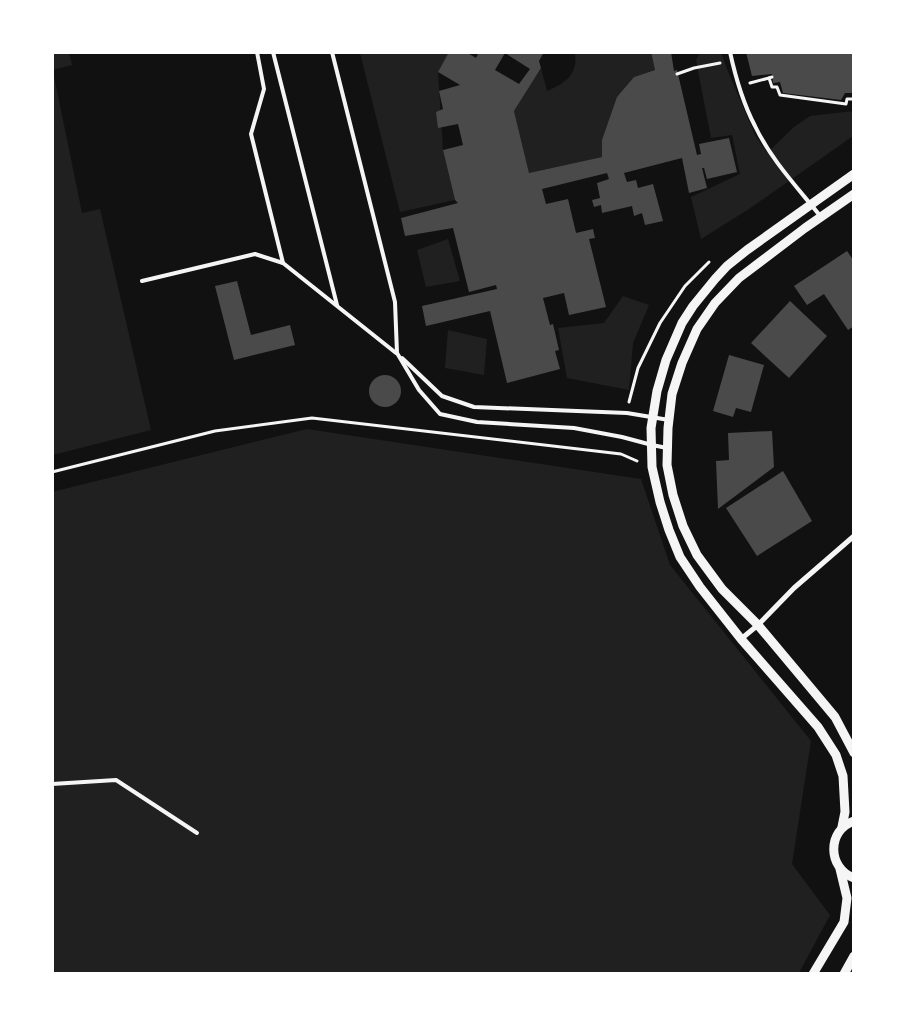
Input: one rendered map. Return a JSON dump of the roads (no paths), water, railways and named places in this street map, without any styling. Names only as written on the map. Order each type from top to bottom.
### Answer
[{"type":"street","points":[[854,174],[747,250],[727,266],[715,279],[682,323],[666,360],[657,391],[651,428],[652,467],[660,502],[680,557],[700,587],[741,639],[818,727],[836,755],[843,776],[845,812],[842,827],[834,843],[833,852],[835,861],[840,869],[848,876],[854,878]]},
{"type":"street","points":[[854,194],[739,278],[714,303],[697,329],[682,363],[672,394],[667,448],[667,465],[673,495],[683,526],[697,555],[722,589],[758,626],[835,717],[854,753]]},
{"type":"street","points":[[741,639],[758,626],[794,588],[854,536]]},
{"type":"street","points":[[842,827],[854,821]]},
{"type":"street","points":[[813,974],[844,922],[847,898],[840,869]]},
{"type":"street","points":[[844,974],[854,956]]},
{"type":"lane","points":[[257,52],[264,90],[252,134],[283,262]]},
{"type":"lane","points":[[273,52],[338,306]]},
{"type":"lane","points":[[332,52],[395,302],[397,354],[419,390],[440,414],[477,422],[574,428],[667,448]]},
{"type":"lane","points":[[730,52],[754,126],[772,156],[821,217]]},
{"type":"lane","points":[[142,281],[255,254],[283,262],[397,354],[442,396],[474,407],[626,413],[669,420]]},
{"type":"lane","points":[[52,784],[116,780],[197,832]]}]
